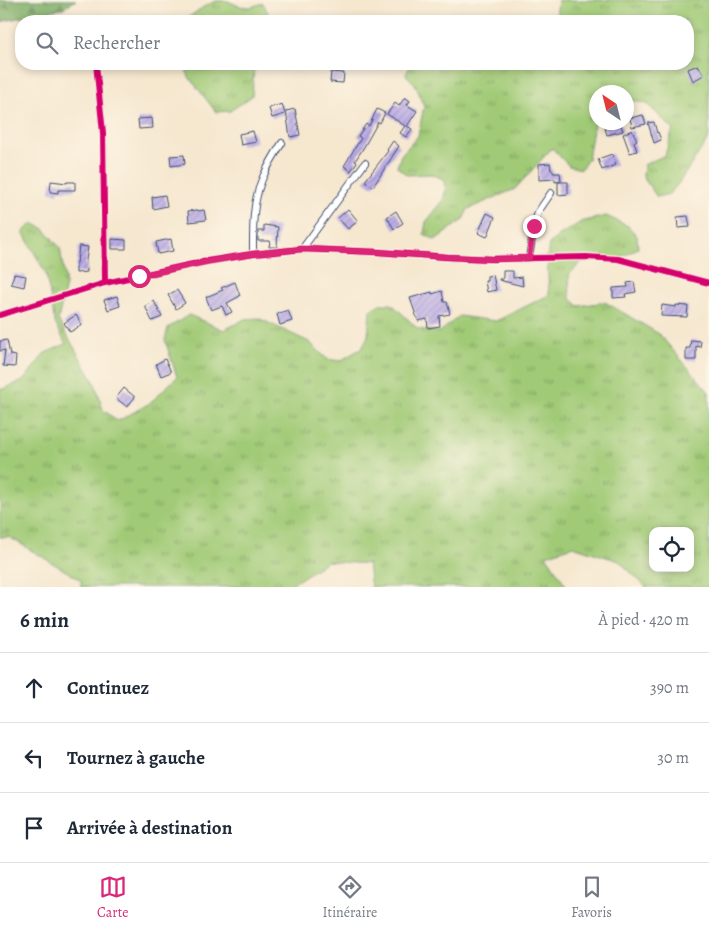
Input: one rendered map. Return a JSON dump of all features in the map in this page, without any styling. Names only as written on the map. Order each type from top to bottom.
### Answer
[{"type":"street","points":[[97,70],[103,132],[105,283]]},
{"type":"street","points":[[253,254],[255,201],[262,178],[282,143]]},
{"type":"street","points":[[302,249],[365,162]]},
{"type":"street","points":[[529,258],[538,212],[551,194]]},
{"type":"street","points":[[0,315],[105,283],[206,262],[253,254],[302,249],[475,258],[586,257],[618,259],[709,283]]},
{"type":"green space","points":[[0,0],[76,0],[64,8],[32,15],[15,15],[15,19],[0,22]]},
{"type":"green space","points":[[558,0],[709,0],[709,138],[678,184],[669,194],[657,197],[643,177],[644,165],[665,155],[673,129],[647,104],[634,101],[634,85],[589,85],[589,130],[593,130],[588,159],[581,169],[569,166],[552,148],[515,189],[468,209],[463,220],[435,240],[424,234],[426,222],[442,202],[446,190],[443,179],[432,174],[407,175],[397,167],[401,155],[418,136],[424,106],[415,84],[406,75],[408,70],[694,70],[694,15],[557,15]]},
{"type":"green space","points":[[216,1],[228,1],[239,6],[251,7],[263,3],[268,15],[192,15]]},
{"type":"green space","points":[[186,70],[254,70],[252,96],[230,111],[216,112],[189,77]]},
{"type":"green space","points":[[606,216],[628,226],[637,236],[638,248],[618,259],[586,257],[569,275],[570,298],[579,306],[605,302],[659,334],[709,392],[709,587],[646,587],[619,561],[573,546],[546,555],[567,587],[371,587],[368,564],[327,561],[288,587],[81,587],[81,580],[9,537],[0,537],[0,390],[23,381],[45,353],[66,344],[55,323],[46,274],[23,232],[33,223],[44,229],[60,248],[66,285],[58,320],[95,383],[103,410],[118,421],[150,403],[177,377],[165,340],[168,328],[189,315],[224,330],[245,319],[258,318],[309,342],[327,359],[340,361],[362,348],[368,336],[370,311],[379,304],[392,304],[418,329],[440,332],[459,316],[496,321],[549,295],[547,257],[549,244],[581,222]]},
{"type":"building","points":[[698,65],[704,75],[693,81],[688,70],[694,70],[694,67]]},
{"type":"building","points":[[331,72],[344,73],[343,83],[330,82]]},
{"type":"building","points":[[405,97],[410,101],[407,105],[417,111],[407,126],[412,129],[406,137],[400,133],[405,126],[387,114],[395,103],[399,106]]},
{"type":"building","points":[[282,104],[285,114],[272,118],[269,108]]},
{"type":"building","points":[[295,109],[300,135],[290,137],[286,111]]},
{"type":"building","points":[[377,109],[385,113],[355,161],[357,162],[351,171],[344,166],[361,138],[358,136],[366,124],[369,126]]},
{"type":"building","points":[[643,115],[646,124],[634,127],[634,117]]},
{"type":"building","points":[[152,118],[153,128],[139,129],[138,119]]},
{"type":"building","points":[[654,122],[661,140],[654,143],[648,123]]},
{"type":"building","points":[[606,130],[623,131],[607,135]]},
{"type":"building","points":[[632,130],[637,140],[634,142],[637,151],[630,153],[623,134]]},
{"type":"building","points":[[253,131],[256,142],[241,145],[239,134]]},
{"type":"building","points":[[393,141],[399,146],[373,187],[365,181],[388,151]]},
{"type":"building","points":[[612,154],[616,165],[602,170],[598,159]]},
{"type":"building","points":[[184,155],[185,164],[171,166],[170,156]]},
{"type":"building","points":[[550,163],[553,173],[560,173],[561,181],[555,182],[555,179],[539,180],[539,164]]},
{"type":"building","points":[[51,181],[75,182],[75,190],[58,190],[58,193],[50,192]]},
{"type":"building","points":[[558,182],[568,182],[568,194],[558,195]]},
{"type":"building","points":[[165,195],[167,206],[153,209],[152,197]]},
{"type":"building","points":[[348,209],[358,221],[348,229],[338,218]]},
{"type":"building","points":[[204,210],[206,220],[189,222],[188,211]]},
{"type":"building","points":[[396,211],[403,223],[394,229],[387,217]]},
{"type":"building","points":[[487,213],[495,217],[487,237],[478,233]]},
{"type":"building","points":[[688,216],[690,227],[678,228],[677,217]]},
{"type":"building","points":[[264,225],[278,227],[277,247],[269,247],[270,241],[258,241],[258,231],[264,231]]},
{"type":"building","points":[[112,239],[126,240],[126,249],[112,249]]},
{"type":"building","points":[[171,239],[173,251],[158,254],[156,242]]},
{"type":"building","points":[[79,246],[88,247],[87,272],[76,273]]},
{"type":"building","points":[[503,271],[513,271],[513,278],[522,277],[523,286],[499,280],[503,279]]},
{"type":"building","points":[[14,274],[26,276],[24,287],[11,284]]},
{"type":"building","points":[[493,275],[496,290],[487,292],[485,281],[487,281],[487,276]]},
{"type":"building","points":[[235,282],[240,296],[227,303],[232,312],[226,315],[222,306],[211,310],[206,297],[223,290],[221,288]]},
{"type":"building","points":[[634,282],[636,292],[625,294],[626,297],[613,298],[613,288],[628,287],[627,283]]},
{"type":"building","points":[[177,290],[185,303],[176,309],[168,295]]},
{"type":"building","points":[[442,291],[444,302],[447,302],[450,314],[439,316],[440,326],[428,328],[427,319],[418,321],[410,298]]},
{"type":"building","points":[[117,296],[120,306],[108,310],[104,300]]},
{"type":"building","points":[[154,301],[162,317],[152,321],[145,306]]},
{"type":"building","points":[[662,305],[688,306],[687,317],[661,316]]},
{"type":"building","points":[[288,310],[292,321],[280,325],[277,314]]},
{"type":"building","points":[[76,315],[82,325],[70,332],[64,323]]},
{"type":"building","points":[[7,340],[10,355],[16,356],[15,367],[3,366],[5,350],[0,351],[0,341]]},
{"type":"building","points":[[691,340],[701,341],[700,347],[696,346],[696,360],[686,360],[686,348],[690,348]]},
{"type":"building","points":[[165,359],[171,372],[161,376],[156,364]]},
{"type":"building","points":[[124,388],[135,397],[127,407],[116,398]]},
{"type":"cycle path","points":[[97,70],[103,133],[105,283]]},
{"type":"cycle path","points":[[0,315],[105,283],[207,261],[302,249],[493,259],[586,257],[618,259],[709,283]]},
{"type":"route","points":[[139,276],[253,254],[302,249],[493,259],[529,258],[534,226]]}]
